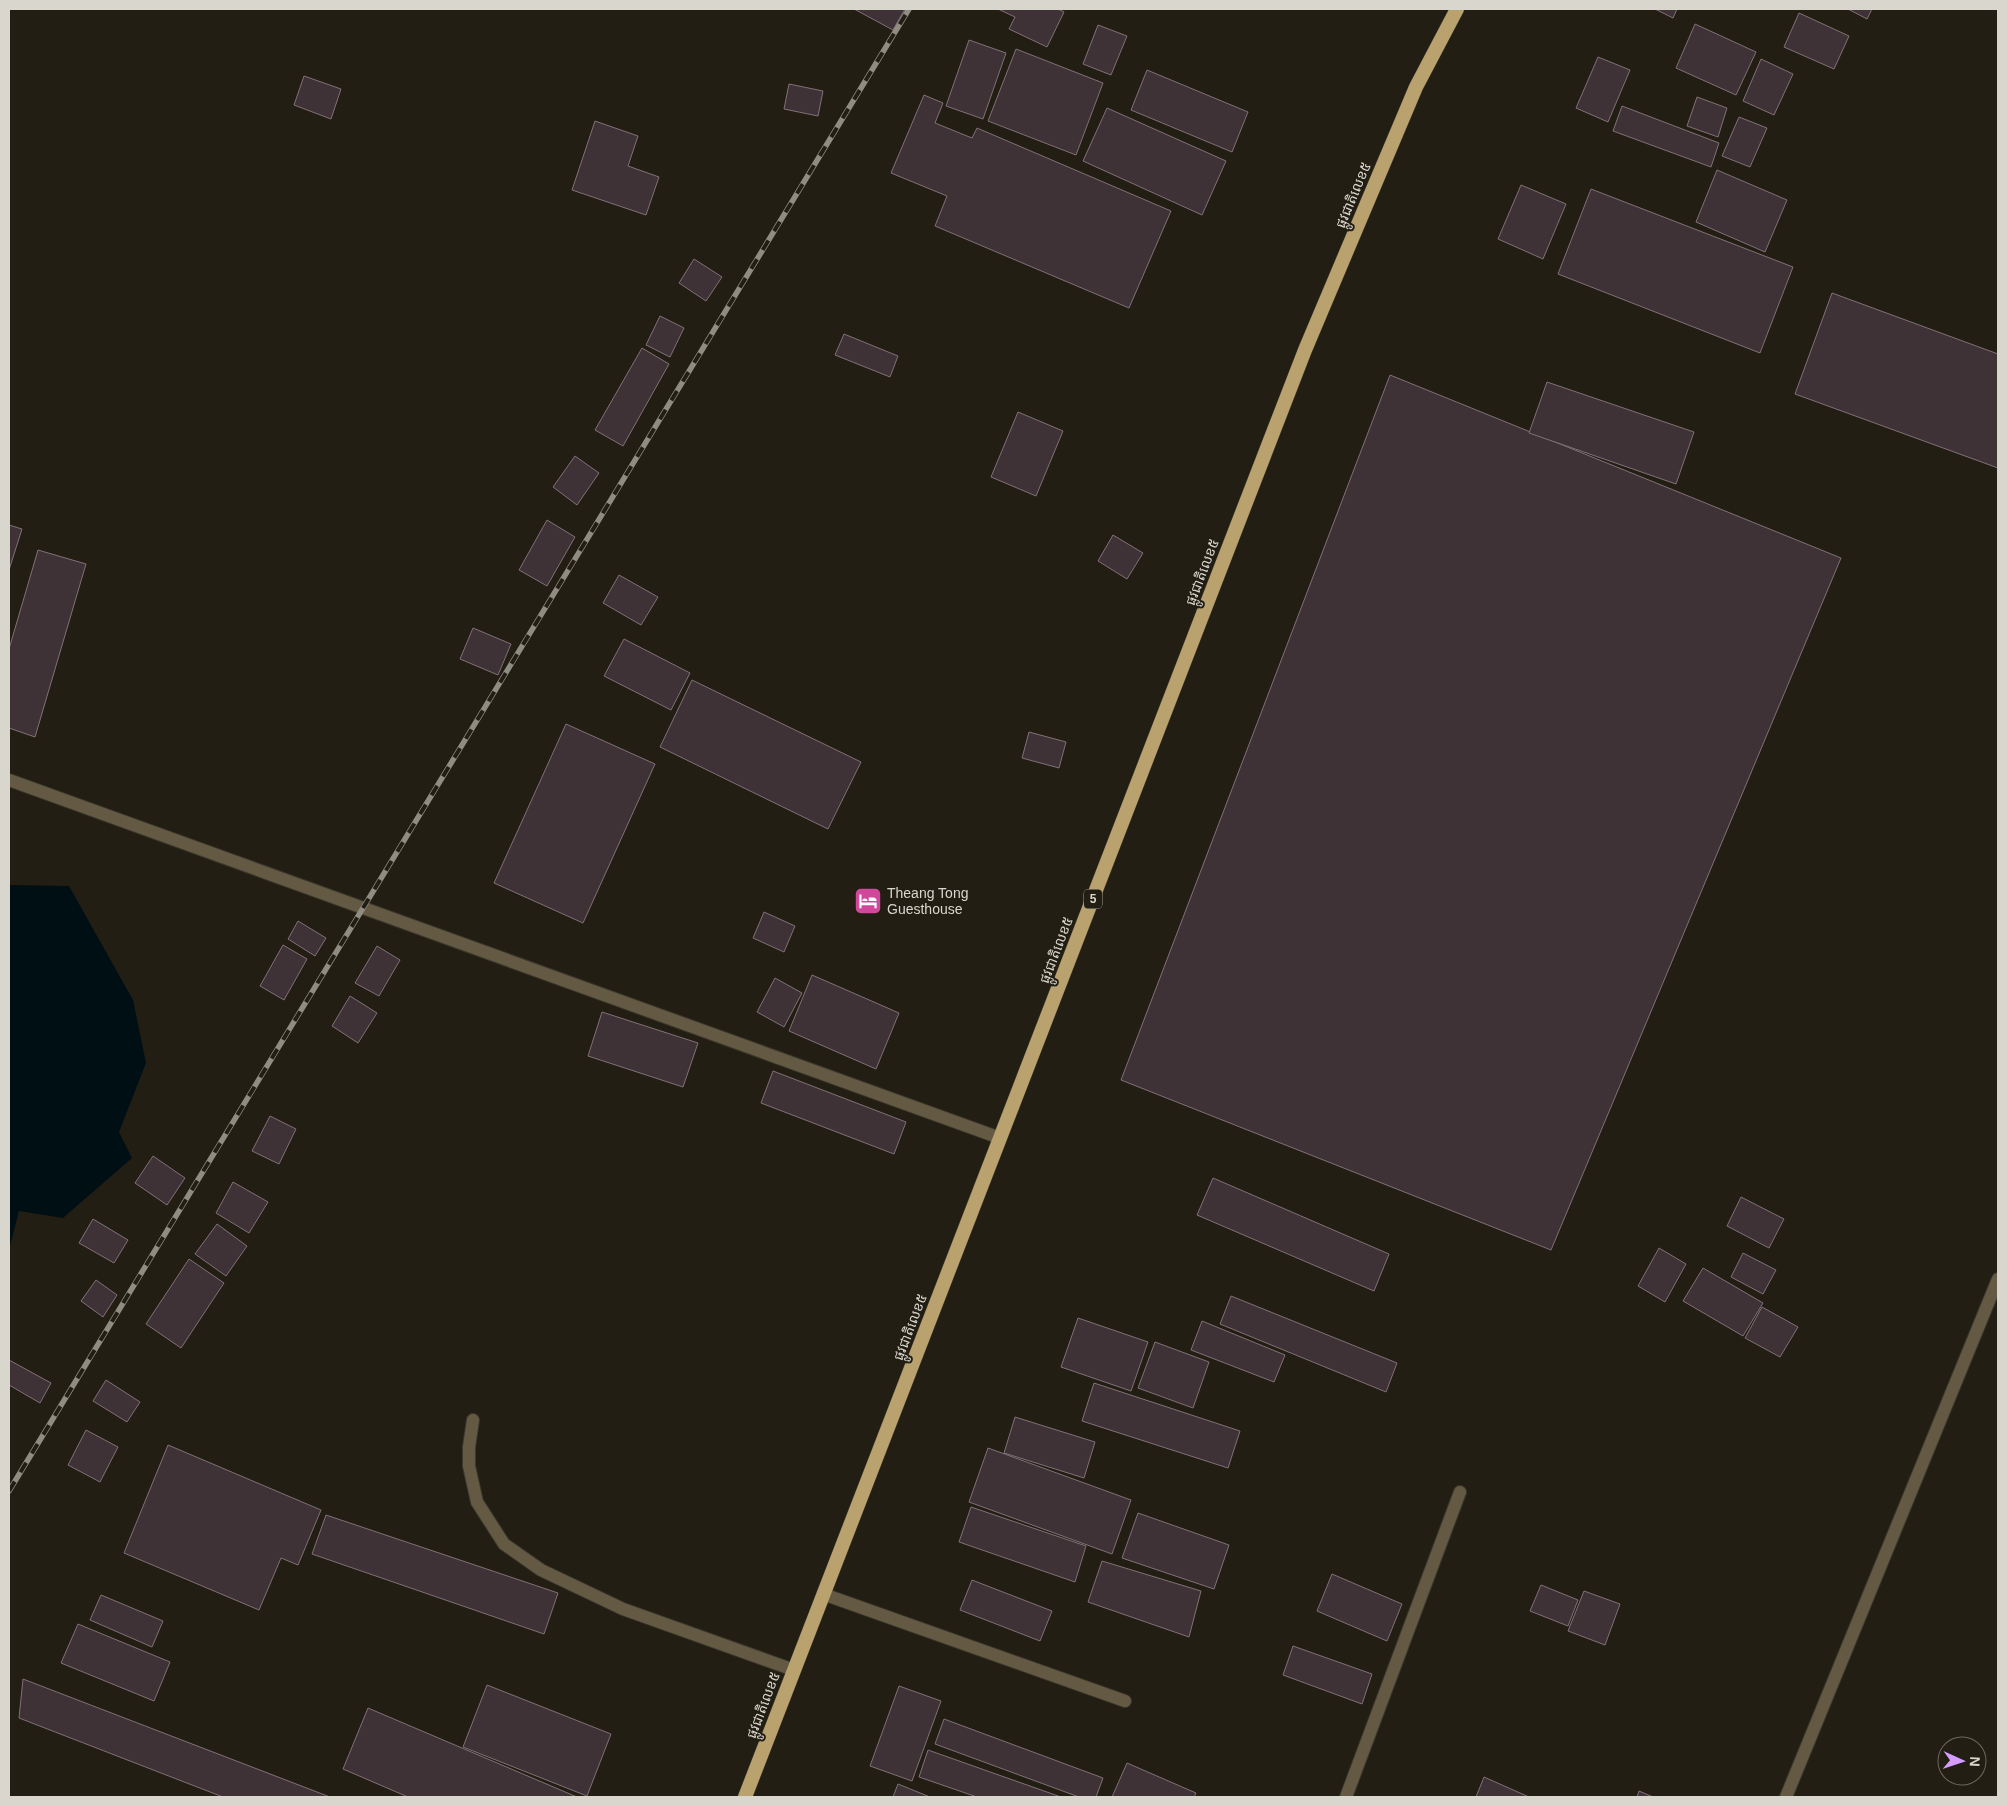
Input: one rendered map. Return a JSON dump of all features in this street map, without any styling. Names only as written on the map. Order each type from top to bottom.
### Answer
[{"type":"highway","name":"ផ្លូវជាតិលេខ៥","points":[[745,1797],[1305,350],[1416,87],[1457,9]]},
{"type":"street","points":[[9,780],[1000,1138]]},
{"type":"street","points":[[1786,1797],[1998,1279]]},
{"type":"street","points":[[473,1420],[469,1446],[469,1466],[477,1502],[504,1544],[541,1570],[623,1608],[794,1670]]},
{"type":"street","points":[[1346,1797],[1460,1492]]},
{"type":"street","points":[[823,1594],[1126,1701]]},
{"type":"shaded area","points":[[9,885],[69,886],[133,1000],[146,1063],[119,1132],[132,1158],[63,1218],[19,1211],[9,1250]]},
{"type":"building","points":[[854,9],[905,9],[893,30]]},
{"type":"building","points":[[998,9],[1058,9],[1064,12],[1047,47],[1009,29],[1015,17]]},
{"type":"building","points":[[1655,9],[1677,9],[1673,18]]},
{"type":"building","points":[[1848,9],[1872,9],[1867,19]]},
{"type":"building","points":[[1799,13],[1849,36],[1834,69],[1784,47]]},
{"type":"building","points":[[1695,24],[1756,52],[1736,95],[1676,68]]},
{"type":"building","points":[[1098,25],[1127,36],[1111,75],[1083,64]]},
{"type":"building","points":[[969,40],[1006,53],[983,119],[946,106]]},
{"type":"building","points":[[1016,49],[1103,83],[1076,155],[988,121]]},
{"type":"building","points":[[1598,57],[1630,70],[1608,122],[1576,108]]},
{"type":"building","points":[[1761,59],[1793,74],[1774,115],[1743,101]]},
{"type":"building","points":[[1147,70],[1248,112],[1232,152],[1131,110]]},
{"type":"building","points":[[304,76],[341,89],[331,119],[294,105]]},
{"type":"building","points":[[789,84],[823,91],[818,116],[784,109]]},
{"type":"building","points":[[924,95],[943,103],[935,123],[972,138],[977,128],[1171,211],[1129,308],[935,226],[947,196],[891,173]]},
{"type":"building","points":[[1697,97],[1727,108],[1718,137],[1687,126]]},
{"type":"building","points":[[1622,106],[1719,143],[1711,167],[1613,131]]},
{"type":"building","points":[[1107,108],[1226,161],[1202,215],[1083,161]]},
{"type":"building","points":[[1739,117],[1767,128],[1750,167],[1722,156]]},
{"type":"building","points":[[595,121],[638,136],[628,166],[659,177],[646,215],[572,190]]},
{"type":"building","points":[[1717,170],[1787,200],[1765,252],[1696,222]]},
{"type":"building","points":[[1521,185],[1566,204],[1543,259],[1498,239]]},
{"type":"building","points":[[1591,189],[1793,267],[1760,353],[1558,274]]},
{"type":"building","points":[[694,259],[722,277],[706,301],[679,283]]},
{"type":"building","points":[[1832,293],[1998,354],[1998,468],[1795,394]]},
{"type":"building","points":[[660,316],[684,328],[670,357],[646,345]]},
{"type":"building","points":[[844,334],[898,356],[890,377],[835,355]]},
{"type":"building","points":[[642,348],[669,364],[623,446],[595,430]]},
{"type":"building","points":[[1390,375],[1841,558],[1551,1250],[1121,1080]]},
{"type":"building","points":[[1547,382],[1694,432],[1676,484],[1529,433]]},
{"type":"building","points":[[1018,412],[1063,431],[1036,496],[991,477]]},
{"type":"building","points":[[575,456],[599,473],[577,505],[553,487]]},
{"type":"building","points":[[547,520],[575,537],[547,586],[519,570]]},
{"type":"building","points":[[9,525],[22,529],[9,570]]},
{"type":"building","points":[[1113,535],[1143,553],[1127,579],[1098,561]]},
{"type":"building","points":[[38,550],[86,564],[35,737],[9,728],[9,649]]},
{"type":"building","points":[[619,575],[658,597],[641,625],[603,603]]},
{"type":"building","points":[[473,628],[511,644],[498,675],[460,659]]},
{"type":"building","points":[[624,639],[690,673],[671,710],[604,676]]},
{"type":"building","points":[[692,680],[861,762],[828,829],[660,747]]},
{"type":"building","points":[[566,724],[655,764],[583,923],[494,883]]},
{"type":"building","points":[[1029,732],[1066,742],[1059,768],[1022,758]]},
{"type":"building","points":[[764,912],[795,926],[784,952],[753,938]]},
{"type":"building","points":[[298,921],[326,938],[315,956],[288,939]]},
{"type":"building","points":[[283,945],[307,959],[284,1000],[260,986]]},
{"type":"building","points":[[377,946],[400,960],[379,996],[355,983]]},
{"type":"building","points":[[812,975],[899,1013],[876,1069],[789,1031]]},
{"type":"building","points":[[775,978],[802,993],[784,1027],[757,1012]]},
{"type":"building","points":[[350,996],[377,1013],[358,1043],[332,1026]]},
{"type":"building","points":[[602,1012],[698,1043],[683,1087],[588,1056]]},
{"type":"building","points":[[773,1071],[906,1122],[894,1154],[761,1103]]},
{"type":"building","points":[[270,1116],[296,1129],[279,1164],[252,1151]]},
{"type":"building","points":[[153,1156],[185,1178],[167,1205],[135,1183]]},
{"type":"building","points":[[1213,1178],[1389,1254],[1374,1291],[1197,1215]]},
{"type":"building","points":[[233,1182],[268,1202],[249,1233],[216,1213]]},
{"type":"building","points":[[1741,1197],[1784,1219],[1769,1248],[1727,1226]]},
{"type":"building","points":[[93,1219],[128,1240],[114,1263],[79,1243]]},
{"type":"building","points":[[217,1224],[247,1246],[226,1276],[195,1254]]},
{"type":"building","points":[[1659,1248],[1686,1264],[1665,1302],[1638,1286]]},
{"type":"building","points":[[1743,1253],[1776,1270],[1763,1294],[1731,1277]]},
{"type":"building","points":[[189,1259],[224,1283],[181,1348],[146,1324]]},
{"type":"building","points":[[1703,1268],[1763,1303],[1743,1336],[1683,1301]]},
{"type":"building","points":[[96,1280],[117,1295],[103,1317],[81,1301]]},
{"type":"building","points":[[1231,1296],[1397,1363],[1386,1392],[1220,1324]]},
{"type":"building","points":[[1762,1307],[1798,1327],[1780,1357],[1745,1338]]},
{"type":"building","points":[[1078,1318],[1148,1342],[1131,1391],[1061,1367]]},
{"type":"building","points":[[1202,1321],[1285,1355],[1274,1382],[1191,1350]]},
{"type":"building","points":[[1155,1342],[1209,1362],[1193,1408],[1138,1388]]},
{"type":"building","points":[[9,1360],[51,1383],[40,1403],[9,1385]]},
{"type":"building","points":[[106,1380],[140,1402],[127,1422],[93,1401]]},
{"type":"building","points":[[1094,1383],[1240,1431],[1228,1468],[1082,1421]]},
{"type":"building","points":[[1015,1417],[1095,1442],[1084,1478],[1004,1453]]},
{"type":"building","points":[[86,1430],[118,1447],[100,1482],[68,1465]]},
{"type":"building","points":[[168,1445],[321,1510],[298,1565],[281,1558],[259,1610],[124,1553]]},
{"type":"building","points":[[988,1448],[1131,1500],[1112,1554],[969,1502]]},
{"type":"building","points":[[971,1507],[1086,1546],[1075,1582],[959,1542]]},
{"type":"building","points":[[1138,1513],[1229,1545],[1214,1589],[1122,1558]]},
{"type":"building","points":[[326,1515],[558,1593],[544,1634],[312,1554]]},
{"type":"building","points":[[1102,1561],[1201,1591],[1189,1637],[1088,1602]]},
{"type":"building","points":[[1332,1574],[1402,1604],[1387,1641],[1317,1611]]},
{"type":"building","points":[[972,1580],[1052,1611],[1040,1641],[960,1610]]},
{"type":"building","points":[[1541,1585],[1578,1600],[1568,1626],[1530,1611]]},
{"type":"building","points":[[1584,1591],[1620,1604],[1605,1645],[1568,1631]]},
{"type":"building","points":[[101,1595],[163,1621],[152,1647],[90,1620]]},
{"type":"building","points":[[78,1624],[170,1662],[154,1701],[61,1663]]},
{"type":"building","points":[[1293,1646],[1372,1674],[1362,1704],[1283,1675]]},
{"type":"building","points":[[23,1679],[330,1797],[223,1797],[19,1718]]},
{"type":"building","points":[[487,1685],[611,1734],[587,1796],[463,1747]]},
{"type":"building","points":[[899,1686],[941,1701],[912,1781],[870,1766]]},
{"type":"building","points":[[368,1708],[577,1797],[408,1797],[343,1769]]},
{"type":"building","points":[[944,1719],[1103,1778],[1096,1797],[1079,1797],[935,1744]]},
{"type":"building","points":[[928,1750],[1061,1797],[977,1797],[919,1777]]},
{"type":"building","points":[[1127,1763],[1196,1793],[1194,1797],[1112,1797]]},
{"type":"building","points":[[1484,1777],[1529,1797],[1476,1797]]},
{"type":"building","points":[[898,1784],[930,1797],[893,1797]]},
{"type":"building","points":[[1639,1791],[1653,1797],[1637,1797]]},
{"type":"railway","points":[[9,1491],[909,9]]},
{"type":"place","name":"Theang Tong Guesthouse","points":[[868,901]]}]
